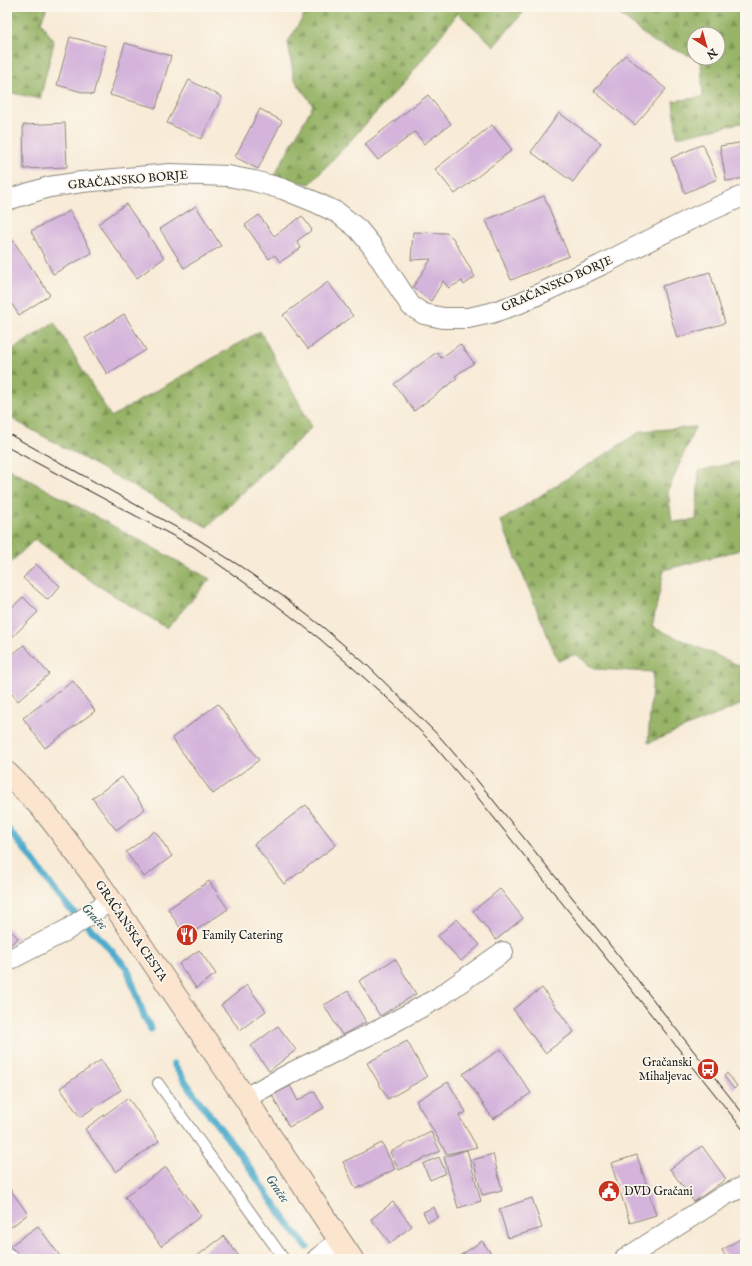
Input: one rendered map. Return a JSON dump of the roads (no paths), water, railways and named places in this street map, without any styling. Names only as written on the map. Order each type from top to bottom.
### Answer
[{"type":"main road","name":"GRAČANSKA CESTA","points":[[7,773],[40,806],[111,900],[352,1259]]},
{"type":"street","name":"GRAČANSKO BORJE","points":[[7,200],[49,187],[82,182],[170,174],[228,176],[254,181],[283,189],[338,213],[358,229],[372,246],[411,306],[424,314],[443,318],[468,318],[491,313],[520,303],[601,265],[689,220],[745,195]]},
{"type":"street","points":[[7,961],[67,930],[111,900]]},
{"type":"street","points":[[245,1098],[381,1029],[438,998],[502,952]]},
{"type":"street","points":[[633,1257],[725,1195],[745,1186]]},
{"type":"street","points":[[316,1259],[339,1240]]},
{"type":"lane","points":[[158,1083],[284,1259]]},
{"type":"waterway","name":"Gračec","points":[[7,828],[70,909],[97,935],[127,968],[144,1016],[151,1029]]},
{"type":"waterway","name":"Gračec","points":[[174,1064],[199,1101],[307,1247]]},
{"type":"tram line","points":[[7,433],[199,540],[240,566],[324,628],[367,665],[440,737],[476,779],[576,902],[745,1116]]},
{"type":"tram line","points":[[7,447],[194,547],[275,604],[320,639],[394,704],[431,742],[467,784],[745,1132]]},
{"type":"place","name":"Family Catering","points":[[187,935]]},
{"type":"place","name":"Gračanski Mihaljevac","points":[[708,1069]]},
{"type":"place","name":"DVD Gračani","points":[[609,1191]]}]
